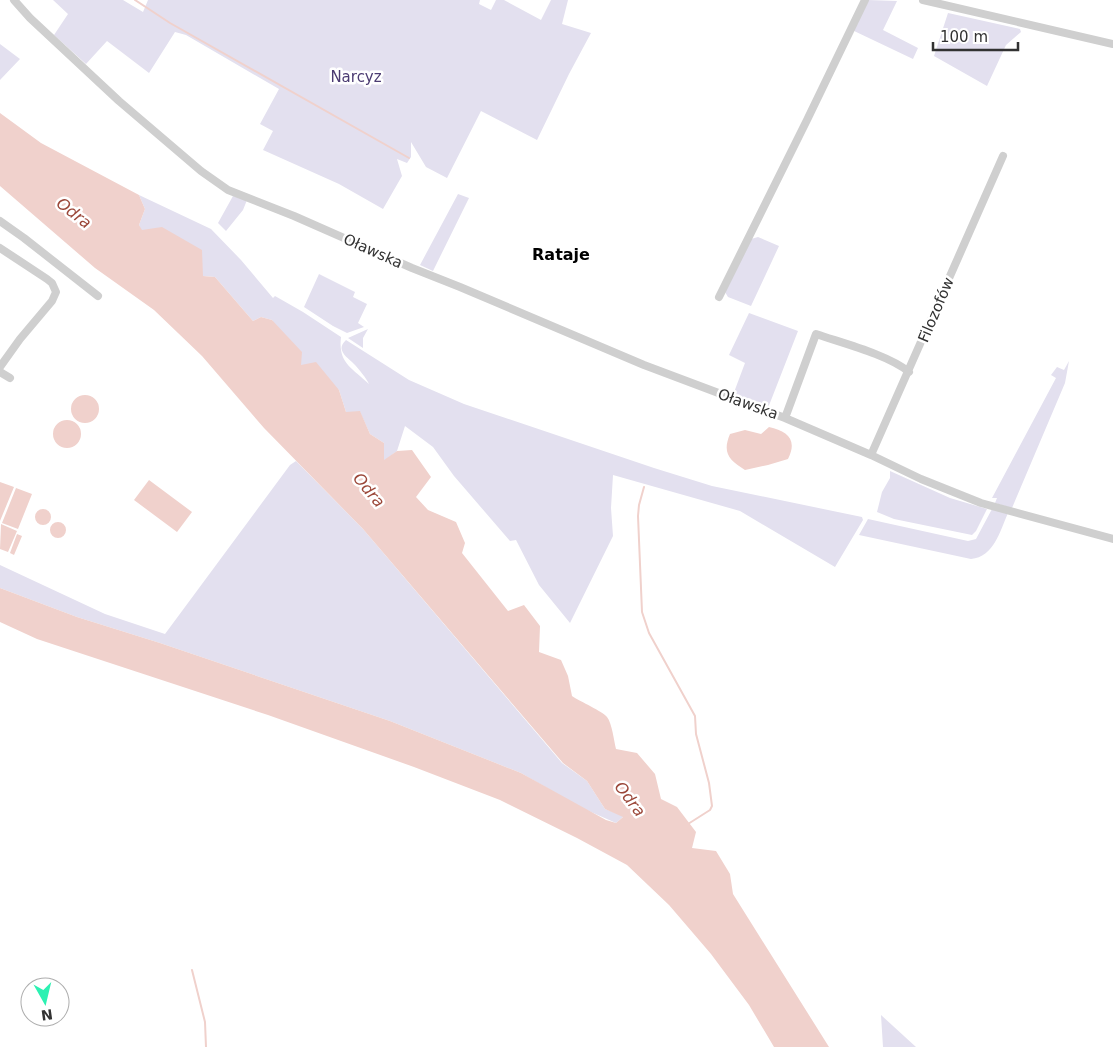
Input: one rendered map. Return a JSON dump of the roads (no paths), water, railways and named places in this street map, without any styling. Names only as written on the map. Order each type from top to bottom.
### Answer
[{"type":"street","name":"Oławska","points":[[14,0],[30,18],[119,101],[201,171],[228,190],[294,216],[412,268],[644,365],[785,418],[921,479],[980,503],[1113,539]]},
{"type":"street","points":[[718,297],[865,0]]},
{"type":"street","points":[[923,0],[1113,44]]},
{"type":"street","name":"Filozofów","points":[[871,455],[1003,156]]},
{"type":"street","points":[[0,221],[98,296]]},
{"type":"street","points":[[0,248],[47,279],[52,283],[56,292],[52,301],[20,339],[0,367]]},
{"type":"street","name":"Oławska","points":[[785,418],[816,334],[864,350],[903,366],[909,372]]},
{"type":"street","points":[[0,372],[10,378]]},
{"type":"water","name":"Odra","points":[[0,113],[41,143],[139,195],[145,209],[139,225],[142,230],[162,227],[202,250],[203,276],[215,277],[253,321],[261,317],[272,320],[302,352],[301,365],[316,362],[339,390],[346,412],[360,411],[370,434],[384,443],[384,460],[397,451],[412,450],[431,477],[416,497],[428,510],[456,522],[465,543],[462,553],[508,611],[524,605],[540,626],[539,652],[561,660],[568,676],[572,696],[607,717],[612,728],[616,749],[637,753],[655,774],[661,799],[677,807],[696,832],[692,848],[716,851],[730,874],[733,894],[829,1047],[774,1047],[749,1005],[711,954],[669,905],[627,865],[577,838],[500,800],[414,767],[268,715],[37,639],[0,622],[0,588],[77,617],[390,721],[521,773],[606,820],[616,823],[623,817],[605,809],[587,781],[563,763],[363,529],[264,428],[202,356],[154,310],[95,268],[0,186]]},
{"type":"water","points":[[85,395],[95,399],[99,409],[95,419],[85,423],[75,419],[71,409],[75,399]]},
{"type":"water","points":[[67,420],[77,424],[81,434],[77,444],[67,448],[57,444],[53,434],[57,424]]},
{"type":"water","points":[[769,427],[781,431],[789,437],[792,446],[788,459],[745,470],[731,459],[727,451],[730,434],[745,430],[761,434]]},
{"type":"water","points":[[149,480],[192,512],[177,532],[134,500]]},
{"type":"water","points":[[0,482],[14,487],[0,521]]},
{"type":"water","points":[[16,488],[32,494],[18,529],[2,523]]},
{"type":"water","points":[[40,509],[46,509],[51,514],[49,523],[40,525],[35,520],[35,514]]},
{"type":"water","points":[[55,522],[61,522],[66,527],[64,536],[55,538],[50,533],[50,527]]},
{"type":"water","points":[[1,524],[17,531],[8,552],[0,549]]},
{"type":"water","points":[[17,534],[22,536],[14,555],[10,553]]},
{"type":"waterway","points":[[135,0],[170,23],[409,158]]},
{"type":"waterway","points":[[644,487],[638,516],[642,612],[649,633],[695,716],[696,734],[709,783],[712,806],[710,810],[688,824]]},
{"type":"waterway","points":[[192,970],[205,1022],[206,1047]]},
{"type":"district","name":"Rataje","points":[[561,254]]},
{"type":"park label","name":"Narcyz","points":[[356,77]]}]
